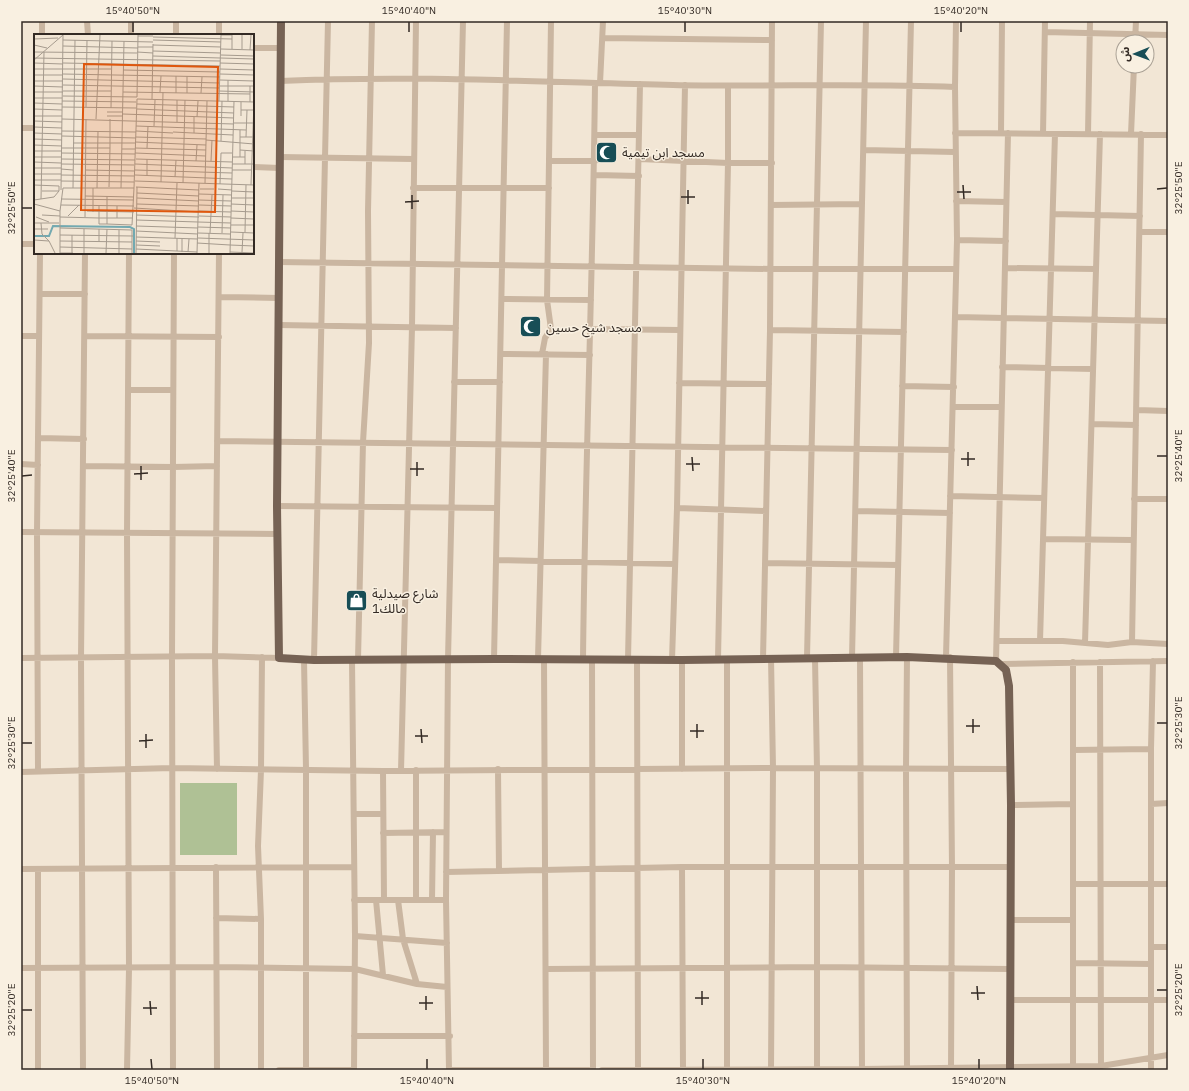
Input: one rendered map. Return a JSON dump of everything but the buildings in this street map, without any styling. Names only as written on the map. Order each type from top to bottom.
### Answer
[{"type":"main road","points":[[281,21],[277,506],[278,658],[304,660],[682,660],[948,657],[998,662],[1006,670],[1009,686],[1011,769],[1010,1069]]},
{"type":"street","points":[[42,21],[42,34]]},
{"type":"street","points":[[88,21],[88,34]]},
{"type":"street","points":[[131,21],[131,34]]},
{"type":"street","points":[[176,21],[176,34]]},
{"type":"street","points":[[219,21],[219,34]]},
{"type":"street","points":[[314,660],[328,21]]},
{"type":"street","points":[[279,1070],[354,1070],[355,936],[353,770],[362,442],[369,326],[369,158],[372,21]]},
{"type":"street","points":[[401,771],[412,327],[412,188],[416,21]]},
{"type":"street","points":[[463,21],[448,659],[446,900],[447,986],[450,1036],[449,1070],[590,1070]]},
{"type":"street","points":[[494,659],[507,21]]},
{"type":"street","points":[[546,1070],[546,869],[545,769],[541,659],[541,561],[544,354],[545,338],[551,329],[547,300],[551,21]]},
{"type":"street","points":[[583,660],[584,561],[595,175],[594,135],[603,38],[603,21]]},
{"type":"street","points":[[772,21],[771,269],[765,563],[767,659],[773,768],[772,1070]]},
{"type":"street","points":[[817,1070],[817,769],[811,658],[809,564],[821,21]]},
{"type":"street","points":[[852,658],[866,21]]},
{"type":"street","points":[[896,657],[911,21]]},
{"type":"street","points":[[951,1069],[952,867],[948,657],[950,496],[956,269],[956,21]]},
{"type":"street","points":[[1001,133],[1002,21]]},
{"type":"street","points":[[1043,134],[1045,21]]},
{"type":"street","points":[[1088,134],[1090,21]]},
{"type":"street","points":[[1045,32],[1135,34],[1136,21]]},
{"type":"street","points":[[1155,35],[1168,35]]},
{"type":"street","points":[[603,38],[772,40]]},
{"type":"street","points":[[254,48],[280,48]]},
{"type":"street","points":[[1132,134],[1134,74]]},
{"type":"street","points":[[280,81],[462,80],[728,86],[819,84],[955,87]]},
{"type":"street","points":[[628,660],[636,267],[640,159],[640,84]]},
{"type":"street","points":[[672,660],[677,508],[685,85]]},
{"type":"street","points":[[727,1069],[727,769],[723,659],[721,509],[728,163],[728,86]]},
{"type":"street","points":[[21,128],[34,128]]},
{"type":"street","points":[[955,133],[1168,135]]},
{"type":"street","points":[[1008,133],[1006,268],[999,497],[998,662],[1168,661]]},
{"type":"street","points":[[1040,641],[1055,134]]},
{"type":"street","points":[[1085,643],[1100,134]]},
{"type":"street","points":[[1132,642],[1141,134]]},
{"type":"street","points":[[594,135],[639,135]]},
{"type":"street","points":[[864,150],[955,152]]},
{"type":"street","points":[[280,157],[413,159]]},
{"type":"street","points":[[640,159],[728,163],[772,163]]},
{"type":"street","points":[[550,161],[595,161]]},
{"type":"street","points":[[254,167],[280,168]]},
{"type":"street","points":[[595,175],[639,176]]},
{"type":"street","points":[[412,188],[549,188]]},
{"type":"street","points":[[956,201],[1006,202]]},
{"type":"street","points":[[771,205],[862,204]]},
{"type":"street","points":[[1053,214],[1140,216]]},
{"type":"street","points":[[1140,232],[1168,232]]},
{"type":"street","points":[[956,240],[1006,240]]},
{"type":"street","points":[[21,244],[34,244]]},
{"type":"street","points":[[38,772],[37,532],[40,254]]},
{"type":"street","points":[[82,1070],[83,969],[81,658],[85,254]]},
{"type":"street","points":[[127,1070],[129,969],[127,467],[129,254]]},
{"type":"street","points":[[172,1070],[172,534],[174,254]]},
{"type":"street","points":[[217,769],[215,656],[220,297],[219,254]]},
{"type":"street","points":[[279,262],[771,269],[956,269]]},
{"type":"street","points":[[1006,268],[1096,269]]},
{"type":"street","points":[[40,294],[85,294]]},
{"type":"street","points":[[220,297],[279,298]]},
{"type":"street","points":[[502,299],[591,300]]},
{"type":"street","points":[[955,317],[1168,320]]},
{"type":"street","points":[[279,325],[456,328]]},
{"type":"street","points":[[591,329],[680,330]]},
{"type":"street","points":[[770,330],[904,332]]},
{"type":"street","points":[[21,336],[39,336]]},
{"type":"street","points":[[85,336],[174,336],[219,338]]},
{"type":"street","points":[[501,354],[590,354]]},
{"type":"street","points":[[1002,367],[1093,369]]},
{"type":"street","points":[[454,382],[500,382]]},
{"type":"street","points":[[679,382],[769,384]]},
{"type":"street","points":[[902,386],[954,387]]},
{"type":"street","points":[[128,390],[173,390]]},
{"type":"street","points":[[953,407],[1001,408]]},
{"type":"street","points":[[1136,410],[1168,411]]},
{"type":"street","points":[[1092,424],[1136,425]]},
{"type":"street","points":[[39,438],[84,439]]},
{"type":"street","points":[[217,441],[408,442],[498,445],[633,445],[952,450]]},
{"type":"street","points":[[21,464],[38,465]]},
{"type":"street","points":[[83,466],[217,466]]},
{"type":"street","points":[[950,496],[1044,498]]},
{"type":"street","points":[[1134,499],[1168,499]]},
{"type":"street","points":[[277,506],[497,508]]},
{"type":"street","points":[[677,508],[766,510]]},
{"type":"street","points":[[856,511],[950,513]]},
{"type":"street","points":[[21,532],[277,534]]},
{"type":"street","points":[[1043,539],[1133,540]]},
{"type":"street","points":[[496,560],[675,564]]},
{"type":"street","points":[[765,563],[898,565]]},
{"type":"street","points":[[997,641],[1040,641],[1108,645],[1132,642],[1168,644]]},
{"type":"street","points":[[21,658],[215,656],[278,658]]},
{"type":"street","points":[[261,1070],[261,919],[258,846],[261,770],[262,657]]},
{"type":"street","points":[[907,657],[906,867],[908,1070]]},
{"type":"street","points":[[860,658],[862,1070]]},
{"type":"street","points":[[304,660],[306,769],[306,1069]]},
{"type":"street","points":[[592,660],[593,1070]]},
{"type":"street","points":[[637,660],[638,1070]]},
{"type":"street","points":[[682,660],[682,769]]},
{"type":"street","points":[[1151,1070],[1152,661]]},
{"type":"street","points":[[1073,662],[1073,1065]]},
{"type":"street","points":[[1100,662],[1102,750],[1101,1068]]},
{"type":"street","points":[[1073,750],[1151,749]]},
{"type":"street","points":[[21,772],[172,768],[383,771],[773,768],[1011,769]]},
{"type":"street","points":[[498,769],[499,871]]},
{"type":"street","points":[[416,770],[416,899]]},
{"type":"street","points":[[383,771],[384,900]]},
{"type":"street","points":[[1151,804],[1168,803]]},
{"type":"street","points":[[1011,805],[1073,804]]},
{"type":"street","points":[[354,814],[383,814]]},
{"type":"street","points":[[432,900],[433,832]]},
{"type":"street","points":[[384,833],[446,832]]},
{"type":"street","points":[[446,872],[682,866],[1011,867]]},
{"type":"street","points":[[682,866],[683,1070]]},
{"type":"street","points":[[216,867],[217,1070]]},
{"type":"street","points":[[21,869],[354,867]]},
{"type":"street","points":[[38,869],[38,1070]]},
{"type":"street","points":[[1073,884],[1168,884]]},
{"type":"street","points":[[354,900],[446,900]]},
{"type":"street","points":[[376,900],[383,975]]},
{"type":"street","points":[[398,900],[403,940],[417,984]]},
{"type":"street","points":[[216,918],[261,919]]},
{"type":"street","points":[[1010,920],[1073,920]]},
{"type":"street","points":[[355,936],[447,943]]},
{"type":"street","points":[[1151,947],[1168,947]]},
{"type":"street","points":[[1073,963],[1151,964]]},
{"type":"street","points":[[546,969],[682,967],[1010,969]]},
{"type":"street","points":[[21,968],[355,969],[417,984],[447,986]]},
{"type":"street","points":[[1010,1000],[1168,1000]]},
{"type":"street","points":[[354,1036],[450,1036]]},
{"type":"street","points":[[602,1070],[1010,1069],[1073,1065],[1101,1068],[1168,1055]]},
{"type":"green space","points":[[180,783],[237,783],[237,855],[180,855]]},
{"type":"place","name":"مسجد ابن تيمية","points":[[606,152]]},
{"type":"place","name":"مسجد شيخ حسين","points":[[530,327]]},
{"type":"place","name":"شارع صيدلية مالك1","points":[[357,600]]}]
